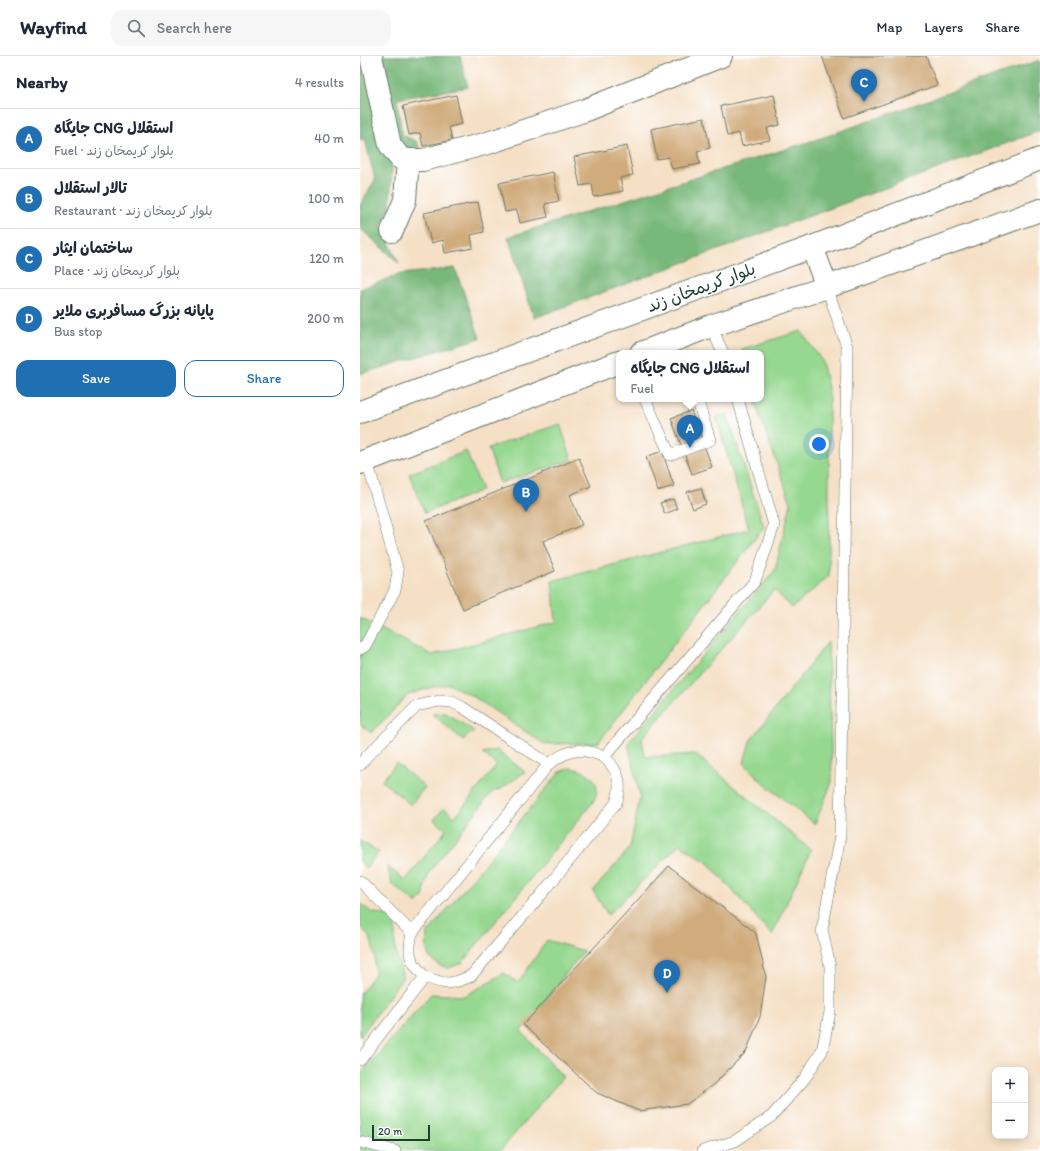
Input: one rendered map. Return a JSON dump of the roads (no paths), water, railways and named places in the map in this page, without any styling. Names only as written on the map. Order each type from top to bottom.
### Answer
[{"type":"main road","points":[[371,56],[390,145],[400,158],[408,160],[423,160],[481,145],[583,111],[721,56]]},
{"type":"main road","name":"بلوار کریمخان زند","points":[[360,412],[812,247],[1040,159]]},
{"type":"main road","points":[[392,231],[405,200],[408,160]]},
{"type":"main road","points":[[652,350],[678,343],[711,326],[827,287],[1040,210]]},
{"type":"main road","points":[[812,247],[827,287]]},
{"type":"main road","points":[[364,462],[616,363]]},
{"type":"lane","points":[[703,1151],[735,1141],[772,1116],[805,1078],[822,1051],[830,1012],[830,966],[822,930],[840,836],[847,347],[827,287]]},
{"type":"lane","points":[[711,326],[722,350]]},
{"type":"lane","points":[[646,402],[670,455],[710,440],[698,402]]},
{"type":"lane","points":[[604,757],[755,581],[774,525],[739,402]]},
{"type":"lane","points":[[360,650],[365,646],[395,590],[398,572],[364,462]]},
{"type":"lane","points":[[362,757],[417,706],[438,701],[452,702],[549,764]]},
{"type":"lane","points":[[575,750],[592,752],[604,757],[612,764],[618,776],[620,787],[616,803],[541,895],[471,976],[455,983],[440,983],[425,977],[412,963],[410,946],[412,933],[549,764],[559,756],[575,750]]},
{"type":"lane","points":[[360,881],[412,933]]},
{"type":"lane","points":[[360,1060],[425,977]]},
{"type":"lane","points":[[360,1142],[395,1151]]},
{"type":"place","name":"ساختمان ایثار","points":[[864,102]]},
{"type":"place","name":"جایگاه CNG استقلال","points":[[690,448]]},
{"type":"place","name":"تالار استقلال","points":[[526,512]]},
{"type":"place","name":"پایانه بزرگ مسافربری ملایر","points":[[667,993]]}]
